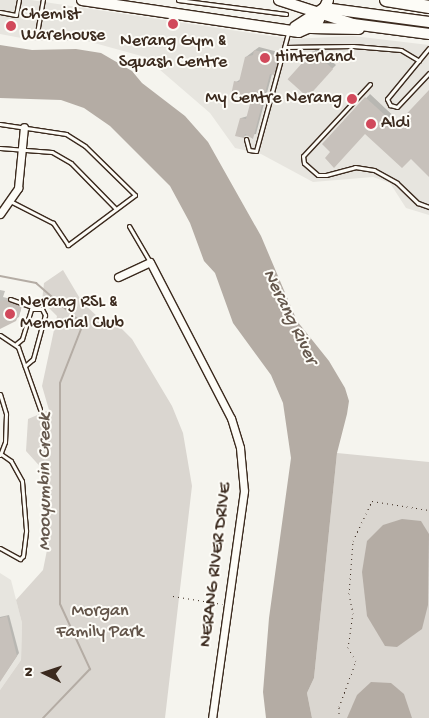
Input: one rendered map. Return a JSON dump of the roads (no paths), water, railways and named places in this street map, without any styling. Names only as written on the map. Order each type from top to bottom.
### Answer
[{"type":"highway","points":[[386,0],[429,7]]},
{"type":"main road","points":[[82,0],[111,2],[299,32],[310,28],[380,28],[429,34]]},
{"type":"main road","points":[[279,0],[296,5],[429,22]]},
{"type":"main road","points":[[289,30],[298,17],[296,5]]},
{"type":"main road","points":[[289,30],[308,21],[323,8]]},
{"type":"main road","points":[[310,28],[323,8]]},
{"type":"main road","points":[[323,8],[380,28]]},
{"type":"street","points":[[0,214],[18,188],[24,127]]},
{"type":"street","points":[[118,277],[150,262]]},
{"type":"street","name":"NERANG RIVER DRIVE","points":[[150,262],[223,400],[240,448],[244,491],[212,718]]},
{"type":"lane","points":[[0,12],[16,15],[19,0]]},
{"type":"lane","points":[[37,32],[43,0]]},
{"type":"lane","points":[[178,0],[286,14]]},
{"type":"lane","points":[[246,139],[249,150],[256,151],[289,30]]},
{"type":"lane","points":[[285,47],[353,46],[401,50],[419,61]]},
{"type":"lane","points":[[429,48],[387,99],[390,105],[396,107],[429,73]]},
{"type":"lane","points":[[425,54],[429,57]]},
{"type":"lane","points":[[370,84],[303,156],[304,163],[318,174],[326,175],[354,167],[374,170],[397,183],[418,203],[429,208]]},
{"type":"lane","points":[[0,124],[66,134],[85,146],[135,195],[68,245],[52,223],[9,200]]},
{"type":"lane","points":[[0,154],[0,148],[52,152],[71,162],[116,209]]},
{"type":"lane","points":[[129,226],[150,262]]},
{"type":"lane","points":[[10,299],[42,309],[45,316],[32,362],[25,366]]},
{"type":"lane","points":[[16,344],[22,339],[32,307]]},
{"type":"lane","points":[[0,336],[16,344],[40,409]]},
{"type":"lane","points":[[0,394],[6,414],[5,442],[0,455],[11,461],[22,481],[26,530],[24,556],[20,559],[0,548]]},
{"type":"water","name":"Nerang River","points":[[0,45],[32,50],[76,49],[101,53],[132,71],[142,83],[185,116],[208,142],[261,236],[297,321],[329,361],[345,388],[349,401],[337,453],[314,678],[307,693],[312,718],[266,718],[263,692],[269,618],[291,458],[283,403],[271,375],[233,323],[215,273],[204,261],[190,223],[170,186],[110,126],[84,108],[61,100],[0,98]]},
{"type":"water","points":[[402,519],[421,521],[429,534],[428,605],[422,629],[397,647],[385,646],[367,616],[362,572],[367,541],[383,525]]},
{"type":"water","points":[[371,682],[391,683],[404,694],[412,718],[347,718],[357,695]]},
{"type":"waterway","name":"Mooyumbin Creek","points":[[0,276],[36,283],[83,324],[60,383],[60,604],[90,669],[43,718]]},
{"type":"place","name":"Nerang Gym & Squash Centre","points":[[173,24]]},
{"type":"place","name":"Chemist Warehouse","points":[[11,26]]},
{"type":"place","name":"Hinterland","points":[[265,58]]},
{"type":"place","name":"My Centre Nerang","points":[[352,99]]},
{"type":"place","name":"Aldi","points":[[371,124]]},
{"type":"place","name":"Nerang RSL & Memorial Club","points":[[10,314]]},
{"type":"park label","name":"Morgan Family Park","points":[[100,623]]}]
